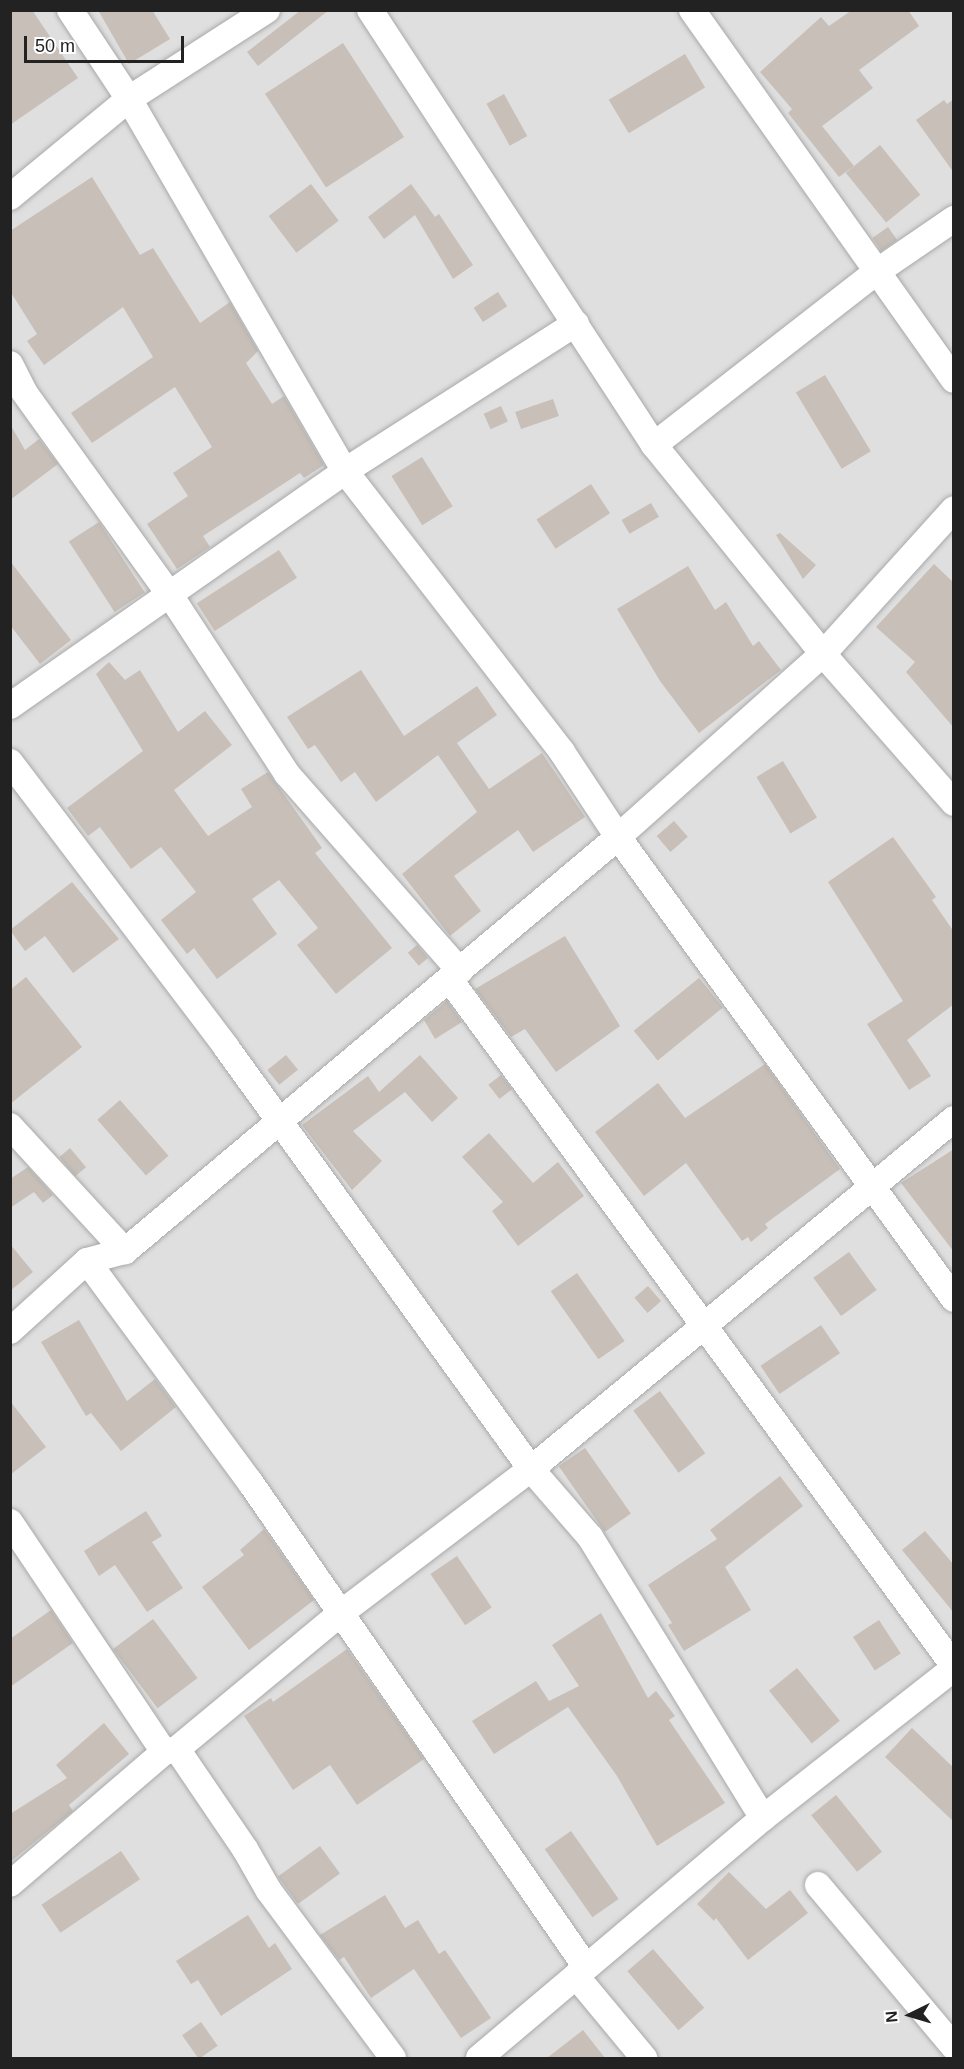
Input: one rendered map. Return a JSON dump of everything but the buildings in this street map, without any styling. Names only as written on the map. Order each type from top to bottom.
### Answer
[{"type":"street","points":[[70,10],[129,99],[345,471],[562,752],[618,837],[954,1299]]},
{"type":"street","points":[[10,197],[129,99],[267,10]]},
{"type":"street","points":[[370,10],[654,445],[823,654],[954,803]]},
{"type":"street","points":[[692,10],[875,273],[954,380]]},
{"type":"street","points":[[654,445],[875,273],[954,219]]},
{"type":"street","points":[[10,706],[345,471],[576,323]]},
{"type":"street","points":[[10,364],[24,392],[170,595],[287,774],[455,975],[702,1325],[954,1667],[763,1818],[479,2058]]},
{"type":"street","points":[[10,1331],[87,1261],[125,1251],[618,837],[823,654],[954,509]]},
{"type":"street","points":[[10,762],[279,1121],[531,1469],[590,1537],[763,1818]]},
{"type":"street","points":[[10,1884],[170,1750],[341,1613],[531,1469],[871,1183],[954,1119]]},
{"type":"street","points":[[10,1126],[125,1251]]},
{"type":"street","points":[[87,1261],[250,1482],[341,1613],[581,1972],[644,2058]]},
{"type":"street","points":[[10,1522],[170,1750],[245,1849],[269,1891],[393,2058]]},
{"type":"street","points":[[818,1884],[954,2047]]},
{"type":"shaded area","points":[[11,11],[953,11],[953,2058],[11,2058]]}]
